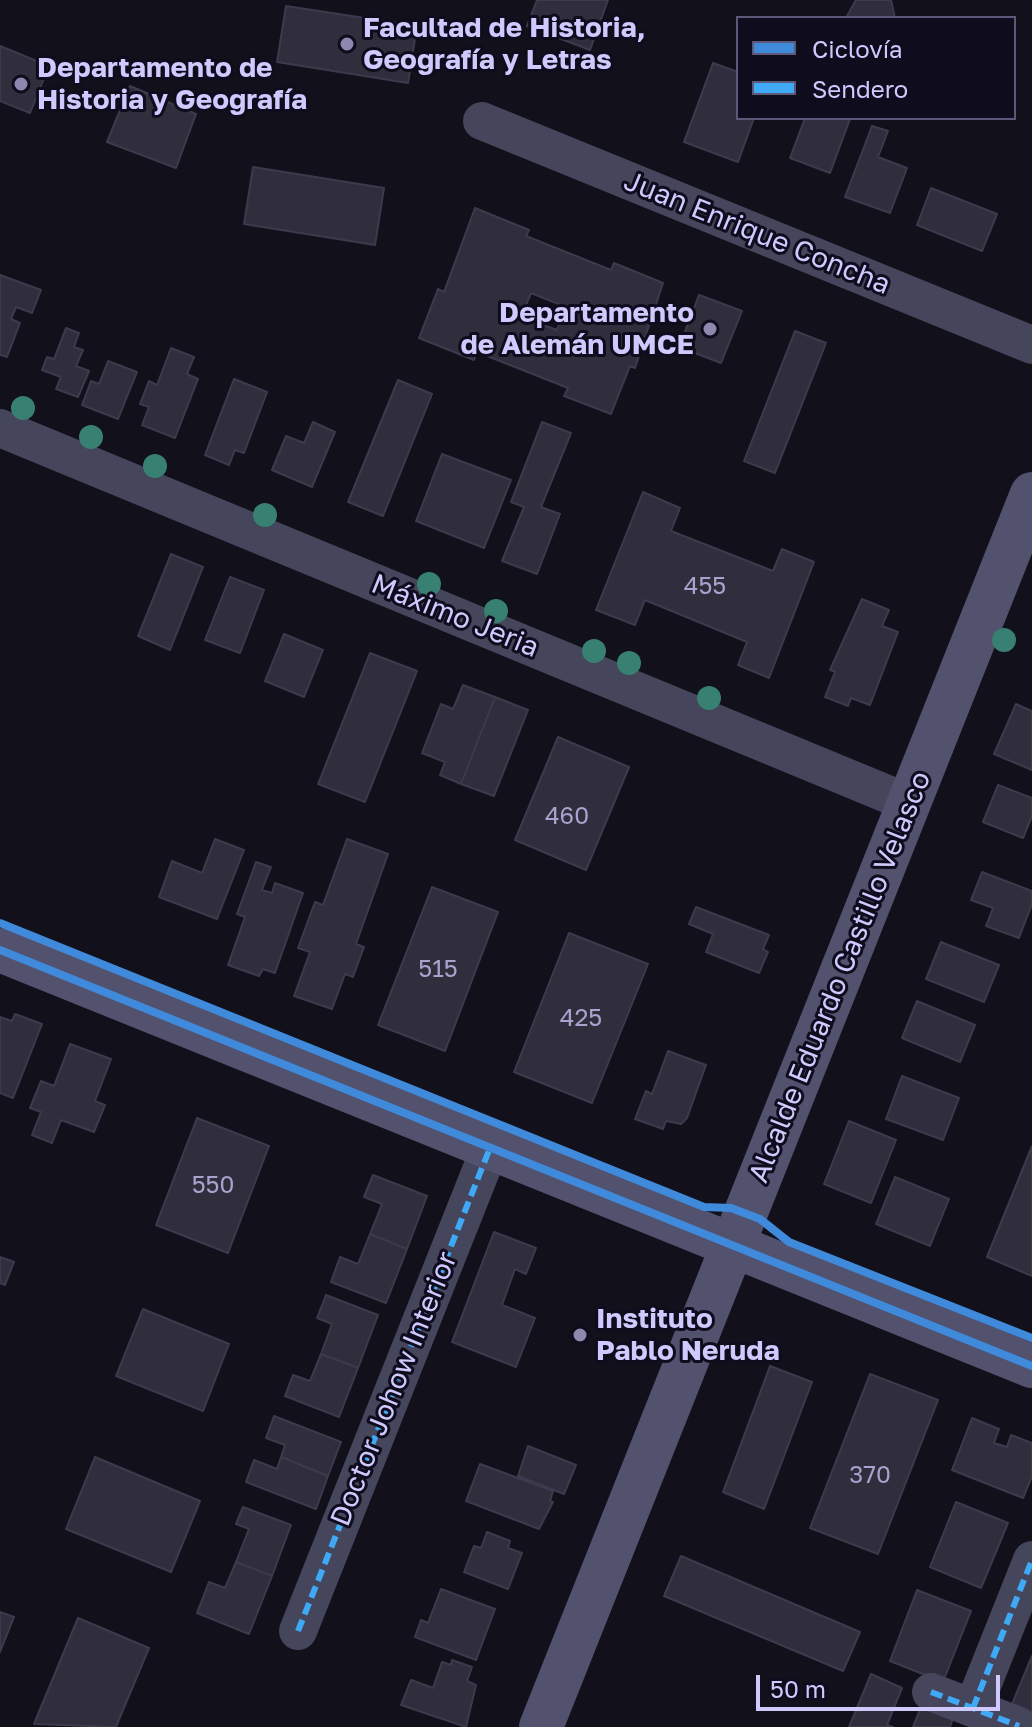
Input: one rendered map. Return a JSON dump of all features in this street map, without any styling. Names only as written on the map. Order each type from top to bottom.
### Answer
[{"type":"main road","name":"Alcalde Eduardo Castillo Velasco","points":[[541,1727],[1032,494]]},
{"type":"main road","points":[[0,950],[1032,1366]]},
{"type":"street","name":"Juan Enrique Concha","points":[[482,121],[1032,345]]},
{"type":"street","name":"Máximo Jeria","points":[[0,428],[909,803]]},
{"type":"street","name":"Doctor Johow Interior","points":[[298,1631],[490,1148]]},
{"type":"street","points":[[973,1708],[1032,1560]]},
{"type":"street","points":[[931,1692],[1019,1726]]},
{"type":"building","points":[[537,0],[608,0],[590,50],[527,26]]},
{"type":"building","points":[[856,0],[891,0],[895,16],[847,16]]},
{"type":"building","name":"Facultad de Historia, Geografía y Letras","points":[[286,6],[417,26],[408,83],[277,62]]},
{"type":"building","name":"Departamento de Historia y Geografía","points":[[0,46],[49,66],[30,113],[0,101]]},
{"type":"building","points":[[713,63],[736,71],[736,120],[753,120],[738,162],[684,142]]},
{"type":"building","points":[[130,86],[196,114],[176,168],[107,142]]},
{"type":"building","points":[[804,120],[850,120],[830,173],[790,158]]},
{"type":"building","points":[[872,126],[888,131],[878,157],[907,168],[890,213],[845,197]]},
{"type":"building","points":[[253,167],[384,188],[375,245],[244,224]]},
{"type":"building","points":[[931,188],[997,214],[982,251],[917,225]]},
{"type":"building","points":[[475,208],[529,230],[526,236],[611,270],[614,263],[663,283],[635,368],[630,366],[611,414],[564,396],[568,388],[477,352],[474,360],[419,338],[438,289],[444,292]],"holes":[[[531,293],[566,307],[557,330],[521,317]]]},
{"type":"building","points":[[0,275],[41,290],[32,313],[16,307],[11,319],[20,323],[7,357],[0,355]]},
{"type":"building","name":"Departamento de Alemán UMCE","points":[[699,295],[742,311],[721,363],[679,347]]},
{"type":"building","points":[[66,328],[79,333],[74,347],[83,350],[76,366],[89,371],[78,397],[56,389],[61,377],[42,370],[47,357],[54,359]]},
{"type":"building","points":[[795,331],[826,343],[775,473],[744,461]]},
{"type":"building","points":[[171,348],[194,357],[187,374],[198,379],[175,438],[142,425],[149,407],[140,404],[149,381],[157,385]]},
{"type":"building","points":[[108,361],[137,372],[118,419],[82,405],[91,381],[99,384]]},
{"type":"building","points":[[234,379],[267,392],[244,453],[235,450],[229,465],[205,455]]},
{"type":"building","points":[[398,380],[432,394],[383,516],[348,502]]},
{"type":"building","points":[[313,422],[335,432],[312,487],[272,470],[286,436],[304,443]]},
{"type":"building","points":[[542,422],[571,433],[541,507],[560,514],[537,574],[502,561],[524,507],[511,502]]},
{"type":"building","points":[[442,454],[511,480],[484,548],[416,521]]},
{"type":"building","points":[[643,492],[680,508],[671,531],[773,571],[782,549],[814,562],[769,678],[738,665],[747,642],[645,600],[635,625],[596,610]]},
{"type":"building","points":[[171,554],[203,567],[170,650],[138,636]]},
{"type":"building","points":[[230,577],[264,590],[240,653],[205,640]]},
{"type":"building","points":[[862,599],[889,610],[882,626],[898,632],[870,705],[851,698],[848,706],[825,697],[835,672],[830,670]]},
{"type":"building","points":[[284,634],[323,650],[304,697],[265,681]]},
{"type":"building","points":[[370,653],[417,671],[365,802],[318,784]]},
{"type":"building","points":[[463,685],[495,697],[461,784],[440,775],[445,762],[422,753],[441,704],[453,709]]},
{"type":"building","points":[[495,697],[528,710],[494,796],[461,784]]},
{"type":"building","points":[[1016,704],[1032,711],[1032,770],[994,754]]},
{"type":"building","points":[[558,737],[629,767],[586,870],[515,840]]},
{"type":"building","points":[[998,785],[1032,798],[1032,816],[1023,838],[983,822]]},
{"type":"building","points":[[215,839],[244,850],[217,919],[159,897],[172,861],[202,873]]},
{"type":"building","points":[[347,839],[388,854],[356,944],[364,947],[353,977],[345,974],[332,1009],[294,996],[310,952],[298,948],[315,902],[323,905]]},
{"type":"building","points":[[256,862],[271,867],[262,890],[272,893],[275,883],[303,893],[275,973],[263,969],[259,976],[228,965],[245,917],[237,914]]},
{"type":"building","points":[[982,872],[1032,891],[1032,904],[1019,938],[986,926],[993,908],[971,900]]},
{"type":"building","points":[[432,887],[498,912],[445,1051],[378,1025]]},
{"type":"building","points":[[696,907],[769,935],[763,949],[768,952],[759,973],[706,952],[713,934],[689,924]]},
{"type":"building","points":[[569,933],[648,964],[592,1103],[514,1072]]},
{"type":"building","points":[[941,942],[999,965],[984,1002],[926,979]]},
{"type":"building","points":[[917,1001],[975,1025],[960,1062],[902,1038]]},
{"type":"building","points":[[15,1014],[42,1024],[13,1098],[0,1093],[0,1017],[12,1021]]},
{"type":"building","points":[[70,1044],[111,1059],[95,1101],[105,1105],[94,1132],[61,1120],[52,1143],[32,1135],[41,1112],[30,1108],[41,1081],[54,1086]]},
{"type":"building","points":[[668,1051],[706,1065],[687,1118],[681,1124],[666,1121],[663,1129],[635,1119],[646,1091],[652,1094]]},
{"type":"building","points":[[902,1076],[959,1098],[943,1140],[886,1119]]},
{"type":"building","points":[[197,1118],[269,1146],[228,1253],[156,1225]]},
{"type":"building","points":[[849,1121],[896,1140],[871,1203],[824,1184]]},
{"type":"building","points":[[1032,1146],[1032,1276],[987,1257]]},
{"type":"building","points":[[373,1175],[427,1196],[407,1249],[370,1234],[382,1204],[364,1197]]},
{"type":"building","points":[[895,1177],[949,1199],[930,1246],[876,1224]]},
{"type":"building","points":[[494,1232],[536,1248],[526,1274],[515,1269],[502,1305],[535,1318],[516,1367],[452,1342]]},
{"type":"building","points":[[370,1234],[407,1249],[386,1303],[331,1282],[340,1257],[358,1264]]},
{"type":"building","points":[[0,1257],[14,1262],[5,1285],[0,1283]]},
{"type":"building","points":[[326,1295],[378,1315],[358,1368],[321,1354],[332,1324],[317,1318]]},
{"type":"building","points":[[143,1309],[229,1344],[203,1411],[116,1376]]},
{"type":"building","points":[[321,1354],[358,1368],[339,1417],[285,1396],[293,1375],[310,1381]]},
{"type":"building","points":[[770,1366],[812,1382],[764,1509],[723,1492]]},
{"type":"building","points":[[870,1374],[938,1400],[878,1554],[810,1528]]},
{"type":"building","points":[[274,1416],[341,1442],[328,1476],[281,1457],[285,1445],[266,1438]]},
{"type":"building","points":[[972,1418],[999,1429],[994,1443],[1007,1447],[1011,1435],[1032,1443],[1032,1476],[1023,1498],[952,1470]]},
{"type":"building","points":[[528,1446],[576,1465],[564,1494],[518,1476]]},
{"type":"building","points":[[95,1457],[200,1501],[171,1572],[66,1529]]},
{"type":"building","points":[[281,1457],[328,1476],[316,1509],[246,1482],[254,1460],[277,1469]]},
{"type":"building","points":[[480,1464],[553,1491],[550,1501],[553,1502],[539,1529],[466,1501]]},
{"type":"building","points":[[956,1502],[1008,1523],[981,1588],[930,1567]]},
{"type":"building","points":[[243,1507],[291,1525],[272,1576],[236,1562],[249,1529],[236,1524]]},
{"type":"building","points":[[487,1532],[510,1541],[508,1548],[522,1553],[508,1589],[464,1572],[474,1546],[481,1548]]},
{"type":"building","points":[[681,1556],[860,1632],[843,1671],[664,1596]]},
{"type":"building","points":[[236,1562],[272,1576],[249,1634],[197,1613],[209,1582],[225,1588]]},
{"type":"building","points":[[441,1589],[495,1609],[476,1660],[415,1637],[421,1620],[428,1623]]},
{"type":"building","points":[[917,1590],[971,1611],[943,1682],[890,1661]]},
{"type":"building","points":[[0,1612],[14,1617],[0,1652]]},
{"type":"building","points":[[78,1618],[149,1648],[116,1727],[34,1724]]},
{"type":"building","points":[[1032,1656],[1032,1718],[1010,1709]]},
{"type":"building","points":[[452,1660],[472,1667],[467,1681],[476,1685],[466,1727],[401,1705],[411,1680],[433,1688],[442,1662],[451,1665]]},
{"type":"building","points":[[871,1674],[902,1688],[887,1725],[893,1727],[849,1727]]},
{"type":"building","points":[[922,1705],[953,1718],[950,1727],[913,1727]]},
{"type":"marked path","points":[[298,1631],[490,1148]]},
{"type":"marked path","points":[[973,1708],[1032,1560]]},
{"type":"marked path","points":[[931,1692],[1019,1726]]},
{"type":"cycle path","points":[[0,923],[704,1207],[731,1208],[760,1219],[789,1242],[1032,1338]]},
{"type":"cycle path","points":[[0,950],[1032,1366]]},
{"type":"place","name":"Facultad de Historia, Geografía y Letras","points":[[347,44]]},
{"type":"place","name":"Departamento de Historia y Geografía","points":[[21,84]]},
{"type":"place","name":"Departamento de Alemán UMCE","points":[[710,329]]},
{"type":"place","name":"Instituto Pablo Neruda","points":[[580,1335]]}]
